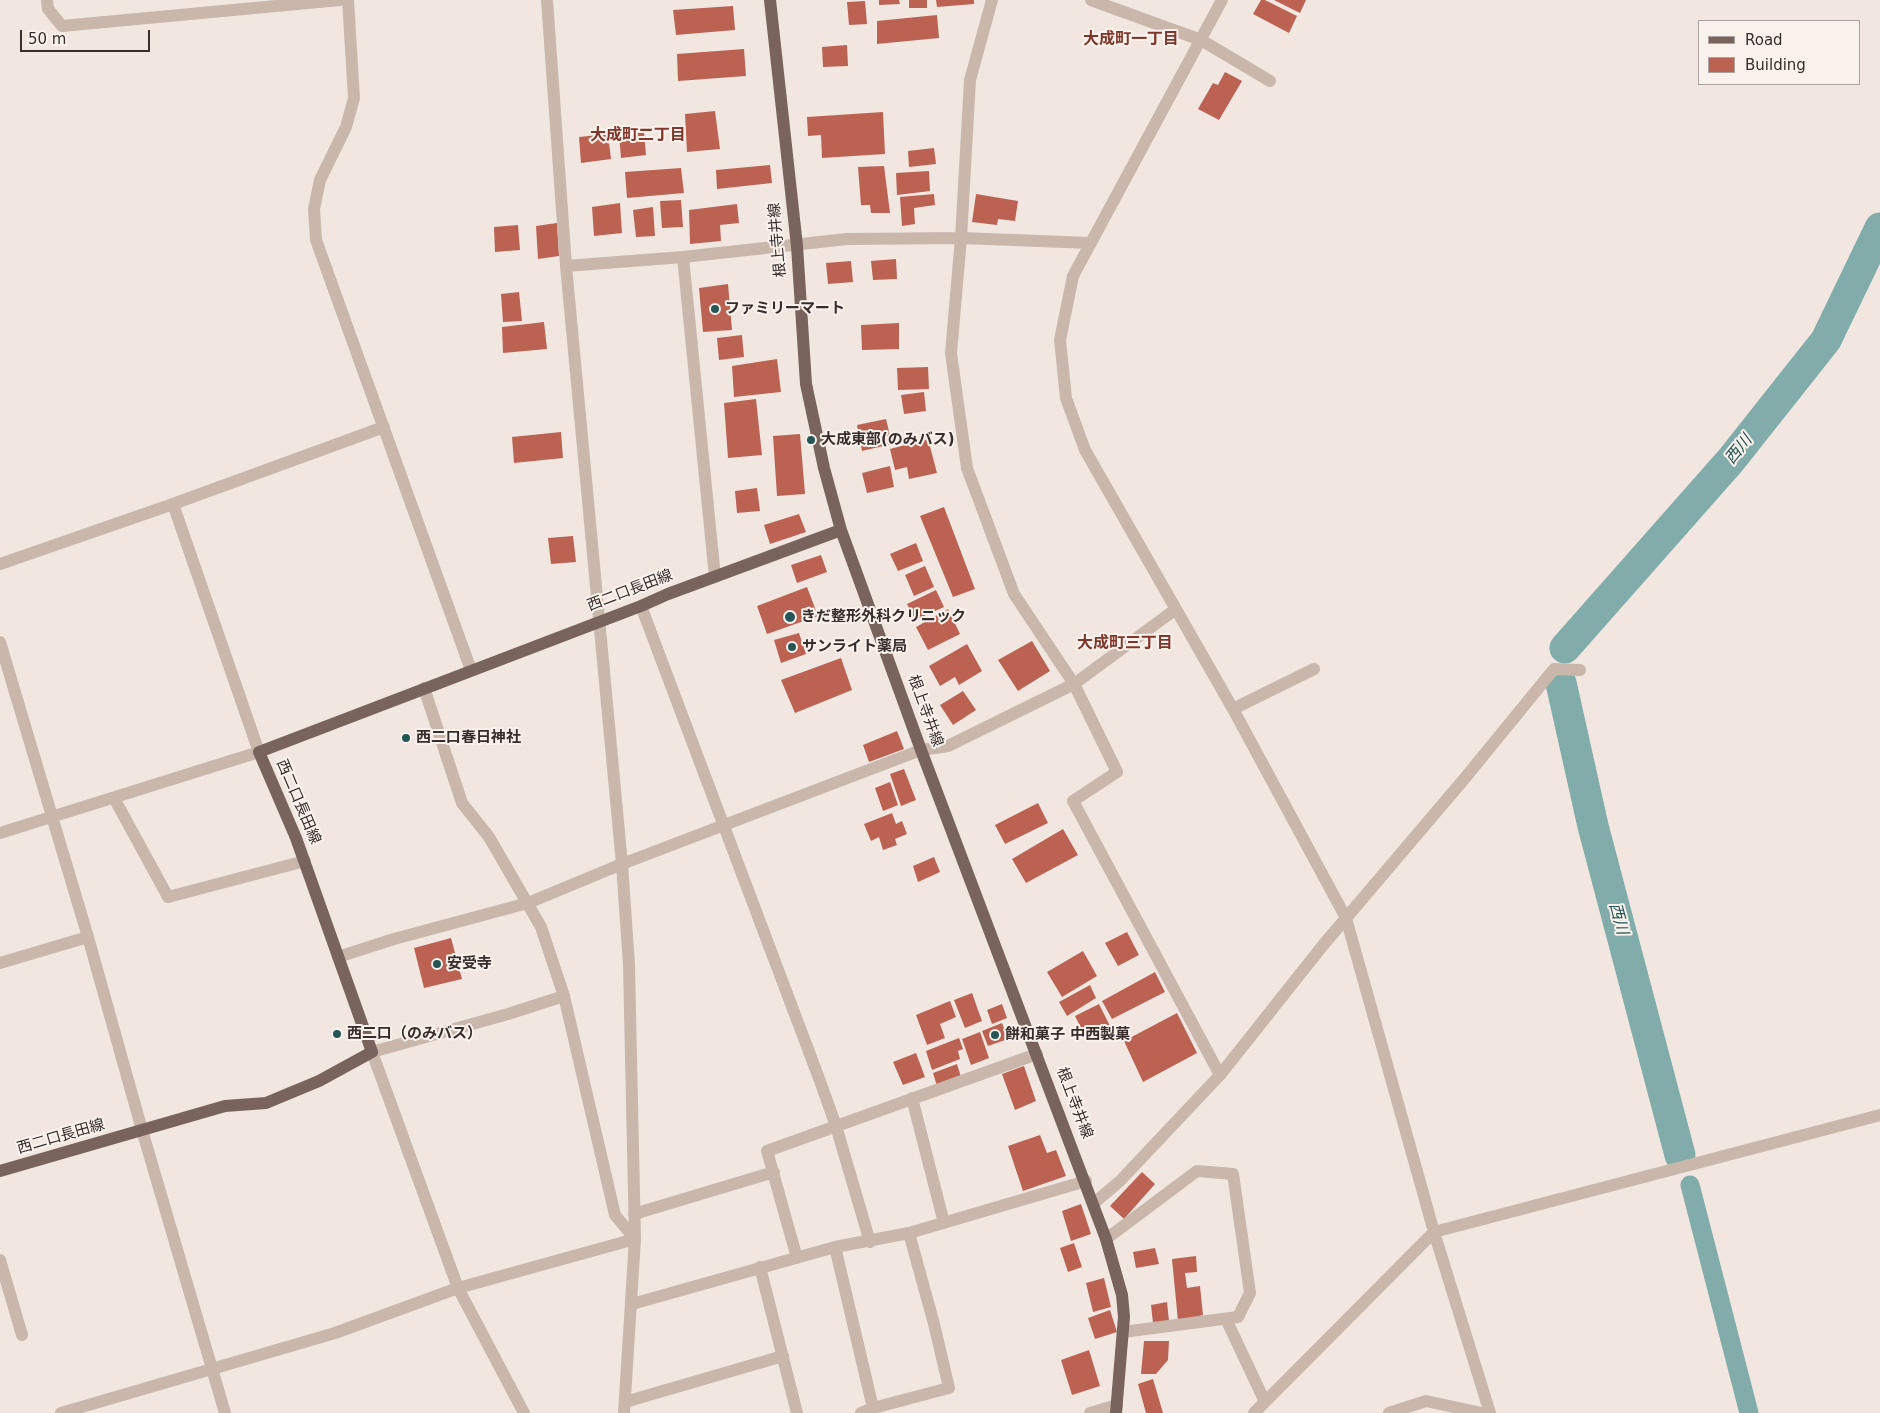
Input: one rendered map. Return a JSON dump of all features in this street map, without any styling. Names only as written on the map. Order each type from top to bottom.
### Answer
[{"type":"main road","name":"根上寺井線","points":[[770,0],[796,246],[806,384],[824,468],[841,530],[921,750],[1086,1181],[1106,1239],[1122,1295],[1123,1332],[1117,1409]]},
{"type":"main road","name":"西二口長田線","points":[[0,1171],[225,1106],[266,1103],[318,1082],[372,1052],[305,861],[259,752],[641,606],[714,576],[841,530]]},
{"type":"street","points":[[47,0],[48,9],[62,26],[340,0]]},
{"type":"street","points":[[348,0],[354,98],[346,127],[320,180],[314,210],[316,240],[472,670]]},
{"type":"street","points":[[547,0],[566,266],[622,864],[629,965],[635,1239],[624,1408],[782,1356]]},
{"type":"street","points":[[992,0],[970,80],[961,238],[951,353],[967,468],[1014,594],[1074,684],[1118,772],[1073,802],[1220,1074]]},
{"type":"street","points":[[1091,0],[1201,40],[1270,82]]},
{"type":"street","points":[[1222,0],[1073,276],[1060,340],[1066,398],[1085,450],[1233,709],[1346,918],[1434,1232],[1490,1413]]},
{"type":"street","points":[[566,266],[683,257],[848,239],[961,238],[1091,243]]},
{"type":"street","points":[[683,257],[714,576]]},
{"type":"street","points":[[0,564],[173,504],[384,427]]},
{"type":"street","points":[[0,833],[259,752],[173,504]]},
{"type":"street","points":[[641,606],[726,826],[836,1126],[870,1242]]},
{"type":"street","points":[[338,956],[528,903],[622,864],[726,826],[921,750],[948,746],[1074,684],[1176,609]]},
{"type":"street","points":[[0,642],[53,817],[211,1370],[225,1413]]},
{"type":"street","points":[[1233,709],[1314,669]]},
{"type":"street","points":[[1093,1204],[1120,1181],[1220,1074],[1346,918],[1465,778],[1554,669],[1580,670]]},
{"type":"street","points":[[424,688],[462,803],[489,837],[541,927],[564,996],[615,1215],[635,1239]]},
{"type":"street","points":[[114,798],[168,898],[305,861]]},
{"type":"street","points":[[0,964],[88,937]]},
{"type":"street","points":[[524,1413],[458,1288],[372,1052],[508,1014],[564,996]]},
{"type":"street","points":[[797,1258],[767,1151],[1037,1054]]},
{"type":"street","points":[[912,1098],[944,1223]]},
{"type":"street","points":[[1254,1413],[1434,1232],[1880,1115]]},
{"type":"street","points":[[1106,1239],[1197,1171],[1232,1174],[1250,1293],[1238,1317],[1123,1332]]},
{"type":"street","points":[[634,1214],[774,1172]]},
{"type":"street","points":[[632,1304],[835,1247],[870,1242],[909,1233],[1086,1181]]},
{"type":"street","points":[[835,1247],[867,1411],[949,1388],[909,1233]]},
{"type":"street","points":[[61,1413],[335,1333],[458,1288],[635,1239]]},
{"type":"street","points":[[0,1260],[22,1335]]},
{"type":"street","points":[[760,1267],[797,1413]]},
{"type":"street","points":[[1226,1319],[1265,1402]]},
{"type":"street","points":[[1389,1413],[1426,1401],[1482,1413]]},
{"type":"street","points":[[1090,1413],[1117,1409]]},
{"type":"building","points":[[879,0],[899,0],[900,4],[879,5]]},
{"type":"building","points":[[909,0],[927,0],[927,8],[909,8]]},
{"type":"building","points":[[936,0],[974,0],[974,4],[937,7]]},
{"type":"building","points":[[1261,0],[1265,0],[1297,16],[1289,33],[1253,14]]},
{"type":"building","points":[[1274,0],[1306,0],[1300,13]]},
{"type":"building","points":[[865,1],[867,24],[849,25],[847,2]]},
{"type":"building","points":[[733,6],[735,30],[676,35],[673,10]]},
{"type":"building","points":[[937,15],[939,38],[877,44],[877,21]]},
{"type":"building","points":[[847,45],[848,66],[823,67],[822,47]]},
{"type":"building","points":[[744,49],[746,76],[678,81],[677,54]]},
{"type":"building","points":[[1225,72],[1242,81],[1219,120],[1198,109],[1213,83],[1218,85]]},
{"type":"building","points":[[715,111],[720,149],[687,152],[685,114]]},
{"type":"building","points":[[883,112],[885,154],[822,158],[821,135],[808,136],[807,117]]},
{"type":"building","points":[[644,132],[646,155],[621,158],[619,135]]},
{"type":"building","points":[[608,134],[611,159],[581,163],[579,137]]},
{"type":"building","points":[[934,148],[936,164],[909,167],[908,151]]},
{"type":"building","points":[[770,165],[772,183],[717,189],[716,170]]},
{"type":"building","points":[[884,166],[890,213],[871,213],[870,205],[861,205],[858,167]]},
{"type":"building","points":[[681,168],[684,193],[627,198],[625,172]]},
{"type":"building","points":[[929,171],[930,191],[897,195],[896,173]]},
{"type":"building","points":[[934,194],[935,205],[914,208],[915,224],[902,226],[900,197]]},
{"type":"building","points":[[976,194],[1018,201],[1015,221],[998,219],[997,225],[972,222]]},
{"type":"building","points":[[681,200],[683,227],[662,228],[660,201]]},
{"type":"building","points":[[620,203],[622,233],[594,236],[592,207]]},
{"type":"building","points":[[737,204],[739,223],[720,225],[721,241],[690,244],[689,210]]},
{"type":"building","points":[[653,207],[655,236],[636,237],[633,210]]},
{"type":"building","points":[[557,223],[559,256],[538,259],[536,226]]},
{"type":"building","points":[[518,225],[520,250],[495,252],[494,227]]},
{"type":"building","points":[[896,259],[897,279],[873,280],[871,261]]},
{"type":"building","points":[[851,261],[853,282],[828,284],[826,263]]},
{"type":"building","name":"ファミリーマート","points":[[728,284],[732,330],[703,332],[699,288]]},
{"type":"building","points":[[519,292],[522,321],[503,322],[501,294]]},
{"type":"building","points":[[544,322],[547,349],[503,353],[502,327]]},
{"type":"building","points":[[899,323],[899,349],[862,350],[861,325]]},
{"type":"building","points":[[742,335],[744,357],[719,360],[717,338]]},
{"type":"building","points":[[777,359],[781,392],[734,397],[732,366]]},
{"type":"building","points":[[928,367],[929,389],[898,390],[897,368]]},
{"type":"building","points":[[924,392],[926,411],[904,414],[901,395]]},
{"type":"building","points":[[756,399],[762,455],[728,458],[724,403]]},
{"type":"building","points":[[886,419],[892,444],[862,451],[857,425]]},
{"type":"building","points":[[561,432],[563,458],[514,463],[512,437]]},
{"type":"building","points":[[800,434],[805,494],[777,496],[773,436]]},
{"type":"building","points":[[928,439],[937,473],[909,479],[907,467],[895,470],[890,449]]},
{"type":"building","points":[[890,466],[894,487],[867,493],[862,473]]},
{"type":"building","points":[[757,488],[760,511],[737,513],[735,491]]},
{"type":"building","points":[[944,507],[975,589],[953,597],[920,516]]},
{"type":"building","points":[[799,514],[806,532],[770,544],[764,525]]},
{"type":"building","points":[[573,536],[576,562],[551,564],[548,538]]},
{"type":"building","points":[[916,543],[923,561],[898,571],[890,554]]},
{"type":"building","points":[[821,555],[827,572],[797,583],[791,565]]},
{"type":"building","points":[[925,566],[934,587],[914,596],[905,575]]},
{"type":"building","points":[[807,587],[818,616],[767,634],[757,606]]},
{"type":"building","points":[[936,590],[944,607],[915,620],[907,604]]},
{"type":"building","points":[[948,609],[960,634],[928,650],[916,627]]},
{"type":"building","points":[[799,633],[806,654],[781,663],[774,640]]},
{"type":"building","points":[[1032,641],[1050,671],[1018,691],[998,660]]},
{"type":"building","points":[[967,644],[982,671],[959,685],[955,677],[940,686],[929,666]]},
{"type":"building","points":[[841,658],[852,690],[795,713],[781,680]]},
{"type":"building","points":[[963,691],[976,710],[953,725],[940,705]]},
{"type":"building","points":[[897,731],[904,749],[869,762],[863,745]]},
{"type":"building","points":[[904,769],[916,800],[901,806],[890,774]]},
{"type":"building","points":[[890,782],[898,805],[883,811],[875,788]]},
{"type":"building","points":[[1038,803],[1048,823],[1005,844],[995,825]]},
{"type":"building","points":[[892,813],[896,824],[902,821],[907,834],[895,839],[897,845],[883,850],[879,837],[871,841],[864,824]]},
{"type":"building","points":[[1063,829],[1078,855],[1026,883],[1012,859]]},
{"type":"building","points":[[934,857],[940,872],[918,882],[913,866]]},
{"type":"building","points":[[1127,932],[1139,955],[1118,966],[1105,943]]},
{"type":"building","name":"安受寺","points":[[451,938],[462,979],[424,988],[414,948]]},
{"type":"building","points":[[1083,951],[1097,976],[1062,997],[1047,972]]},
{"type":"building","points":[[1155,972],[1165,992],[1112,1019],[1102,1001]]},
{"type":"building","points":[[1090,985],[1096,998],[1067,1016],[1059,1002]]},
{"type":"building","points":[[972,993],[982,1021],[965,1028],[954,1000]]},
{"type":"building","points":[[950,1001],[956,1017],[940,1024],[945,1038],[927,1045],[916,1015]]},
{"type":"building","points":[[1002,1004],[1007,1018],[992,1024],[987,1010]]},
{"type":"building","points":[[1099,1004],[1110,1026],[1086,1038],[1075,1016]]},
{"type":"building","points":[[1177,1013],[1197,1053],[1143,1082],[1124,1041]]},
{"type":"building","name":"餅和菓子 中西製菓","points":[[1002,1023],[1008,1039],[988,1046],[982,1031]]},
{"type":"building","points":[[980,1032],[989,1058],[971,1065],[962,1039]]},
{"type":"building","points":[[959,1038],[963,1049],[958,1051],[960,1059],[932,1070],[926,1051]]},
{"type":"building","points":[[916,1053],[925,1077],[903,1085],[893,1062]]},
{"type":"building","points":[[957,1064],[961,1077],[937,1086],[933,1073]]},
{"type":"building","points":[[1024,1066],[1036,1101],[1015,1110],[1002,1074]]},
{"type":"building","points":[[1040,1135],[1047,1153],[1056,1150],[1066,1176],[1023,1191],[1008,1146]]},
{"type":"building","points":[[1142,1172],[1155,1184],[1124,1219],[1110,1206]]},
{"type":"building","points":[[1081,1204],[1091,1234],[1071,1241],[1062,1211]]},
{"type":"building","points":[[1074,1243],[1082,1267],[1068,1272],[1060,1248]]},
{"type":"building","points":[[1155,1248],[1159,1264],[1136,1268],[1133,1252]]},
{"type":"building","points":[[1196,1256],[1197,1272],[1185,1273],[1187,1288],[1200,1286],[1203,1315],[1178,1321],[1172,1259]]},
{"type":"building","points":[[1104,1278],[1111,1307],[1093,1312],[1086,1283]]},
{"type":"building","points":[[1167,1302],[1169,1321],[1153,1323],[1151,1305]]},
{"type":"building","points":[[1110,1310],[1117,1332],[1095,1339],[1088,1318]]},
{"type":"building","points":[[1144,1341],[1169,1341],[1168,1360],[1156,1374],[1141,1374]]},
{"type":"building","points":[[1089,1350],[1100,1386],[1072,1395],[1061,1360]]},
{"type":"building","points":[[1153,1379],[1163,1413],[1146,1413],[1138,1384]]},
{"type":"waterway","name":"西川","points":[[1565,648],[1731,460],[1826,340],[1880,228]]},
{"type":"waterway","name":"西川","points":[[1561,683],[1593,826],[1680,1155]]},
{"type":"waterway","points":[[1690,1185],[1749,1413]]},
{"type":"place","name":"ファミリーマート","points":[[715,309]]},
{"type":"place","name":"大成東部(のみバス)","points":[[811,440]]},
{"type":"place","name":"きだ整形外科クリニック","points":[[790,617]]},
{"type":"place","name":"サンライト薬局","points":[[792,647]]},
{"type":"place","name":"西二口春日神社","points":[[406,738]]},
{"type":"place","name":"安受寺","points":[[437,964]]},
{"type":"place","name":"西二口（のみバス）","points":[[337,1034]]},
{"type":"place","name":"餅和菓子 中西製菓","points":[[995,1035]]},
{"type":"district","name":"大成町一丁目","points":[[1131,40]]},
{"type":"district","name":"大成町二丁目","points":[[638,136]]},
{"type":"district","name":"大成町三丁目","points":[[1125,644]]}]
